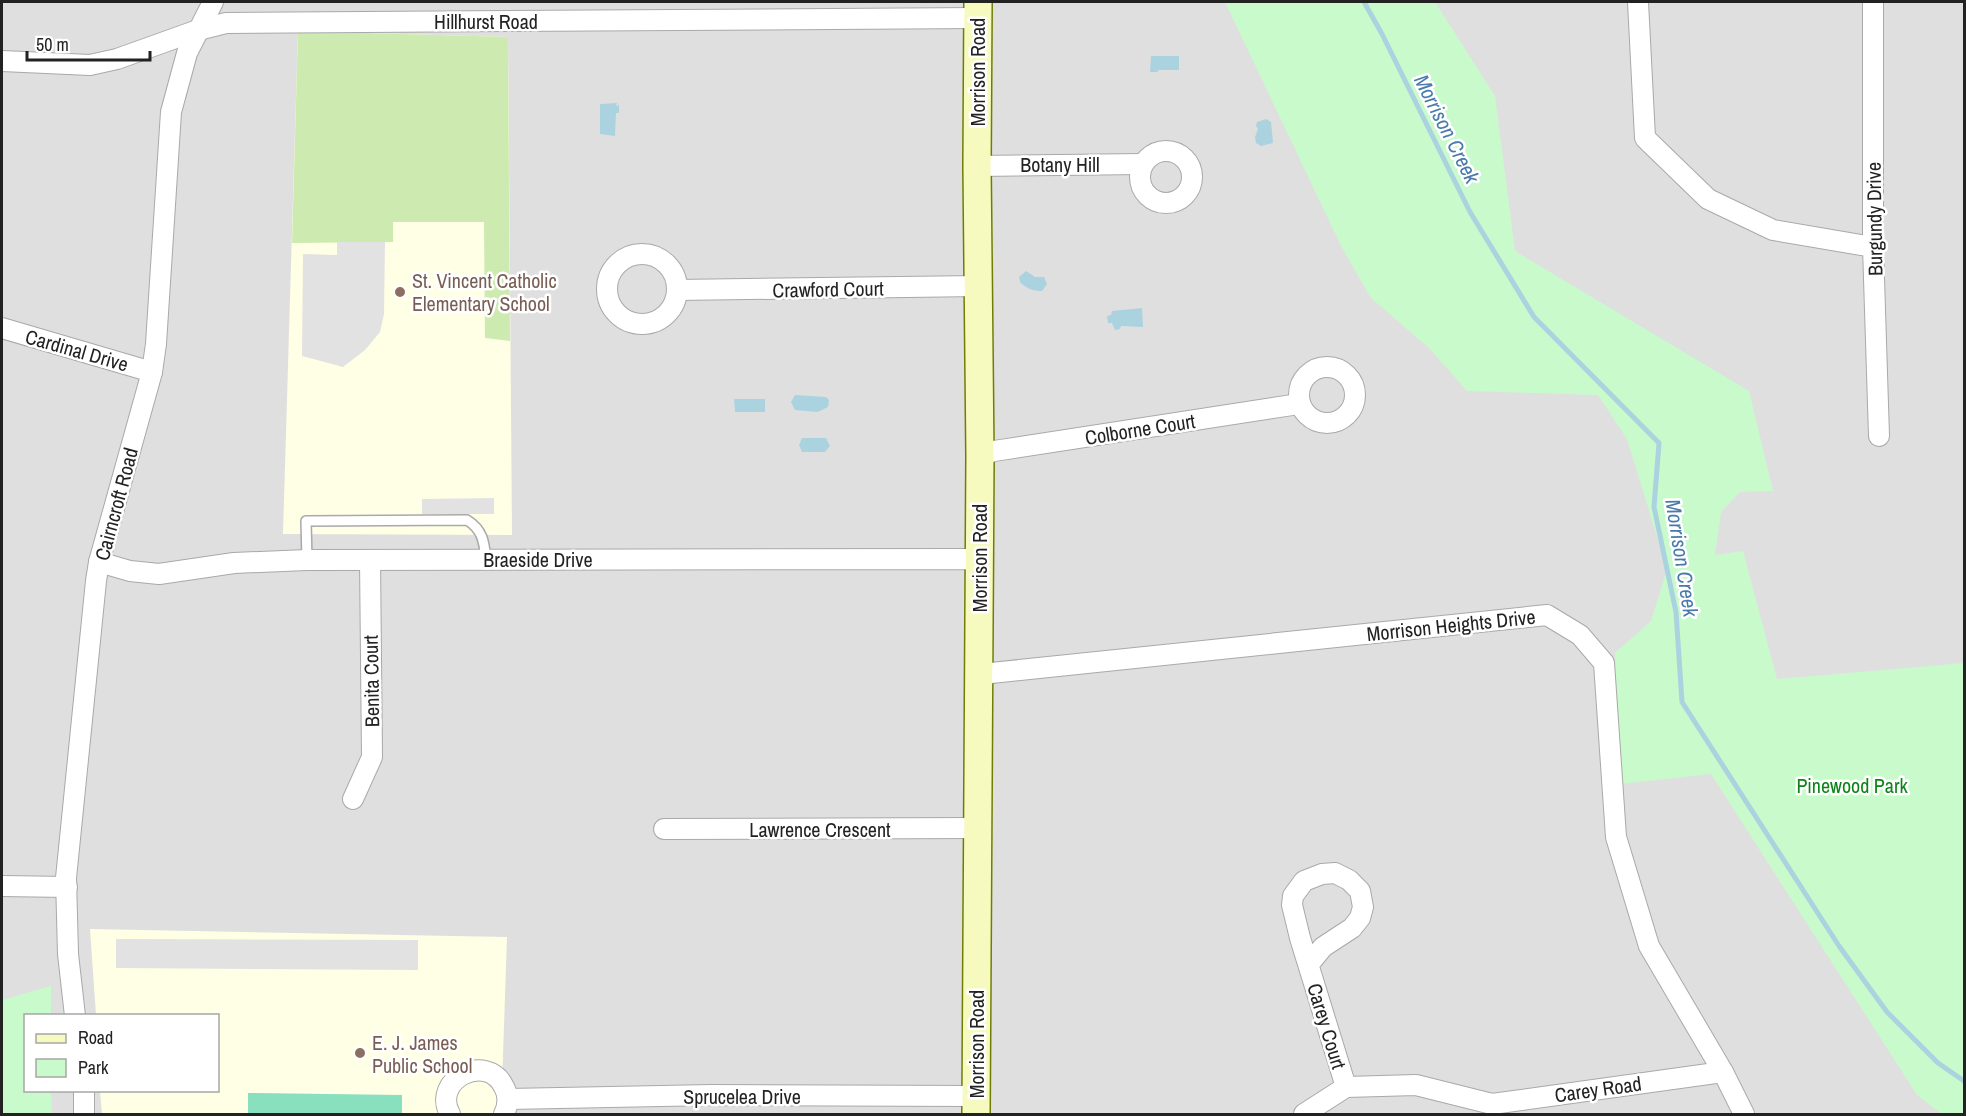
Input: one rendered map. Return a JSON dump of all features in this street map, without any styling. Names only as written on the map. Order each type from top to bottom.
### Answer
[{"type":"street","name":"Cairncroft Road","points":[[75,1014],[68,954],[66,887],[99,562],[152,372],[156,344],[171,112],[187,53],[213,2]]},
{"type":"street","points":[[1638,2],[1645,138],[1708,199],[1773,230],[1873,247]]},
{"type":"street","name":"Burgundy Drive","points":[[1872,2],[1873,247],[1879,436]]},
{"type":"street","name":"Hillhurst Road","points":[[2,61],[90,65],[117,59],[226,22],[977,10]]},
{"type":"street","name":"Morrison Road","points":[[976,1106],[980,677],[977,10]]},
{"type":"street","name":"Botany Hill","points":[[976,166],[1143,164]]},
{"type":"street","name":"Crawford Court","points":[[677,290],[979,286]]},
{"type":"street","name":"Cardinal Drive","points":[[2,328],[152,372]]},
{"type":"street","name":"Colborne Court","points":[[980,456],[994,451],[1299,404]]},
{"type":"street","name":"Braeside Drive","points":[[99,562],[130,571],[159,574],[234,563],[307,560],[964,559],[979,561]]},
{"type":"street","name":"Benita Court","points":[[353,798],[372,757],[370,560]]},
{"type":"street","name":"Morrison Heights Drive","points":[[980,677],[991,673],[1547,615],[1580,635],[1604,663],[1616,837],[1649,946],[1723,1072],[1744,1114]]},
{"type":"street","name":"Lawrence Crescent","points":[[664,829],[977,828]]},
{"type":"street","name":"Carey Court","points":[[1309,964],[1323,946],[1352,928],[1360,918],[1362,907],[1360,891],[1349,880],[1335,873],[1322,874],[1304,881],[1293,896],[1292,905],[1309,964],[1346,1087]]},
{"type":"street","points":[[2,886],[66,887]]},
{"type":"street","name":"Sprucelea Drive","points":[[450,1114],[446,1098],[448,1089],[460,1075],[478,1070],[495,1076],[502,1082],[506,1107],[712,1095],[976,1106]]},
{"type":"street","name":"Carey Road","points":[[1346,1087],[1416,1085],[1492,1104],[1723,1072]]},
{"type":"street","points":[[1304,1114],[1346,1087]]},
{"type":"street","points":[[84,1092],[84,1114]]},
{"type":"lane","points":[[307,560],[306,521],[467,520],[483,536],[486,559]]},
{"type":"shaded area","points":[[2,2],[1964,2],[1964,1114],[2,1114]]},
{"type":"shaded area","name":"St. Vincent Catholic Elementary School","points":[[298,31],[508,37],[512,535],[283,534]]},
{"type":"shaded area","points":[[337,242],[385,242],[384,314],[380,332],[365,350],[343,367],[302,356],[303,254],[337,255]]},
{"type":"shaded area","points":[[494,498],[494,514],[422,514],[422,499]]},
{"type":"shaded area","name":"E. J. James Public School","points":[[90,929],[507,937],[501,1114],[102,1114],[100,1092],[219,1092],[219,1014],[96,1014]]},
{"type":"shaded area","points":[[116,939],[418,940],[418,970],[116,968]]},
{"type":"green space","name":"Pinewood Park","points":[[1225,2],[1435,2],[1495,96],[1515,251],[1749,391],[1773,491],[1740,492],[1721,512],[1715,555],[1743,551],[1777,679],[1964,663],[1964,1114],[1942,1114],[1917,1095],[1711,774],[1620,784],[1615,653],[1651,621],[1667,569],[1627,439],[1598,395],[1467,391],[1430,349],[1371,298],[1342,248]]},
{"type":"green space","points":[[298,31],[508,37],[510,341],[485,338],[484,222],[393,222],[393,242],[292,243]]},
{"type":"green space","points":[[51,986],[51,1014],[24,1014],[24,1092],[51,1092],[52,1114],[2,1114],[2,1000]]},
{"type":"green space","points":[[248,1093],[402,1095],[402,1114],[248,1114]]},
{"type":"water","points":[[1151,56],[1179,56],[1179,70],[1150,72]]},
{"type":"water","points":[[617,103],[619,113],[616,113],[615,136],[600,134],[600,104]]},
{"type":"water","points":[[1266,119],[1271,122],[1273,143],[1261,146],[1256,143],[1255,137],[1258,129],[1256,126],[1257,122]]},
{"type":"water","points":[[1026,271],[1035,277],[1044,277],[1047,284],[1042,291],[1030,289],[1020,282],[1019,277]]},
{"type":"water","points":[[1142,308],[1143,327],[1121,326],[1120,329],[1115,330],[1112,323],[1108,323],[1107,316],[1111,315],[1112,311]]},
{"type":"water","points":[[795,395],[826,397],[829,400],[828,407],[818,412],[795,410],[791,402]]},
{"type":"water","points":[[734,399],[765,399],[765,412],[735,412]]},
{"type":"water","points":[[802,438],[826,438],[830,446],[825,452],[802,452],[799,445]]},
{"type":"waterway","name":"Morrison Creek","points":[[1364,2],[1470,212],[1534,317],[1659,443],[1654,507],[1676,612],[1682,702],[1839,946],[1887,1012],[1938,1063],[1964,1081]]},
{"type":"place","name":"St. Vincent Catholic Elementary School","points":[[400,292]]},
{"type":"place","name":"E. J. James Public School","points":[[360,1053]]}]
